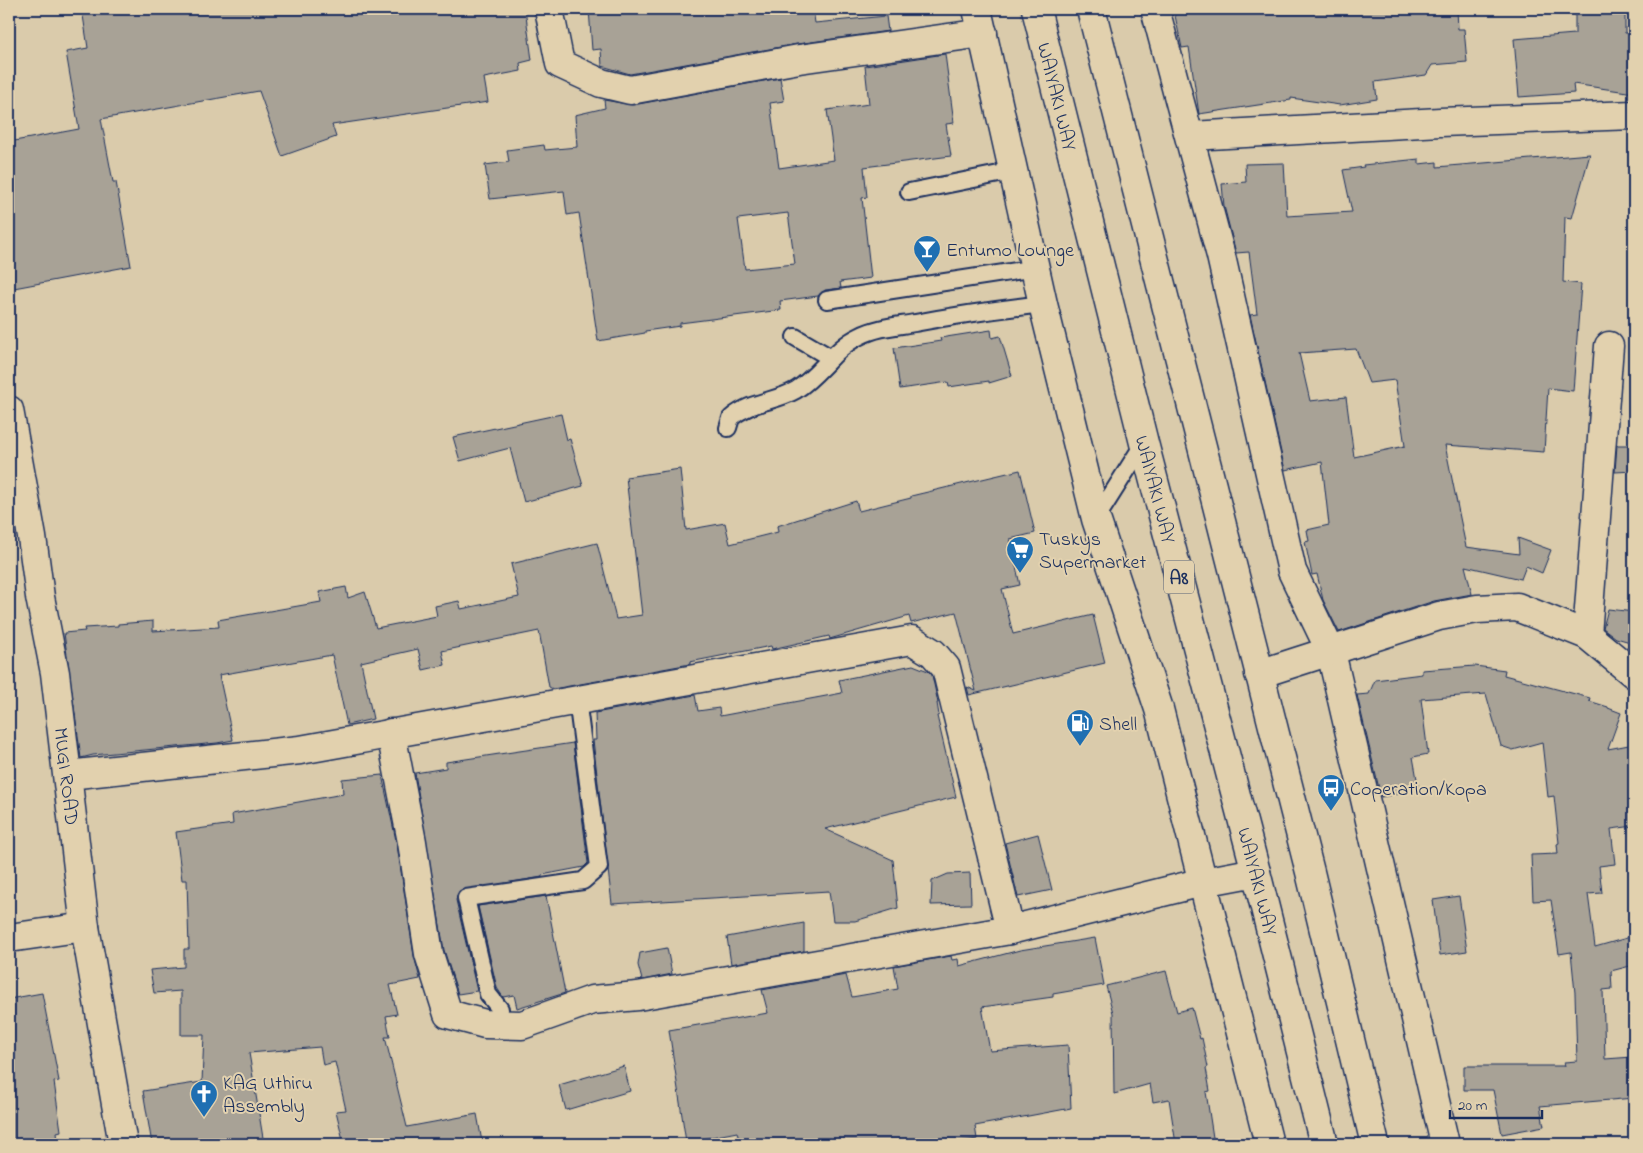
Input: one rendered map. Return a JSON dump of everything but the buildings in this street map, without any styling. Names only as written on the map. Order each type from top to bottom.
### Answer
[{"type":"main road","points":[[549,9],[560,64],[601,83],[630,90],[798,59],[980,21],[1043,304],[1096,518],[1159,709],[1269,1144]]},
{"type":"main road","name":"WAIYAKI WAY","points":[[1036,9],[1144,443],[1256,872],[1324,1144]]},
{"type":"main road","points":[[1091,9],[1310,872],[1376,1144]]},
{"type":"main road","points":[[1155,9],[1191,136],[1221,256],[1292,571],[1331,652],[1445,1144]]},
{"type":"main road","points":[[1191,136],[1440,122],[1634,115]]},
{"type":"main road","points":[[1587,635],[1609,346]]},
{"type":"main road","name":"MUGI ROAD","points":[[9,410],[32,537],[40,597],[55,673],[85,927],[123,1144]]},
{"type":"main road","points":[[1259,674],[1439,616],[1477,609],[1517,607],[1587,635],[1634,674]]},
{"type":"main road","points":[[68,775],[300,750],[912,640],[932,653],[946,668],[1010,930]]},
{"type":"main road","points":[[391,733],[412,842],[429,954],[448,1014],[485,1024],[522,1025],[592,1000],[638,996],[1010,930],[1203,882],[1256,872]]},
{"type":"main road","points":[[9,938],[85,927]]},
{"type":"lane","points":[[909,192],[1014,171]]},
{"type":"lane","points":[[827,300],[1036,268]]},
{"type":"lane","points":[[728,428],[731,418],[739,410],[794,391],[809,381],[831,358],[859,336],[877,330],[956,315],[1043,304]]},
{"type":"lane","points":[[795,337],[831,358]]},
{"type":"lane","points":[[1096,518],[1144,443]]},
{"type":"lane","points":[[500,1009],[488,994],[466,898],[583,882],[599,867],[577,699]]},
{"type":"place","name":"Entumo Lounge","points":[[927,273]]},
{"type":"place","name":"Tuskys Supermarket","points":[[1020,574]]},
{"type":"place","name":"Shell","points":[[1080,747]]},
{"type":"place","name":"Coperation/Kopa","points":[[1331,812]]},
{"type":"place","name":"KAG Uthiru Assembly","points":[[204,1118]]}]
